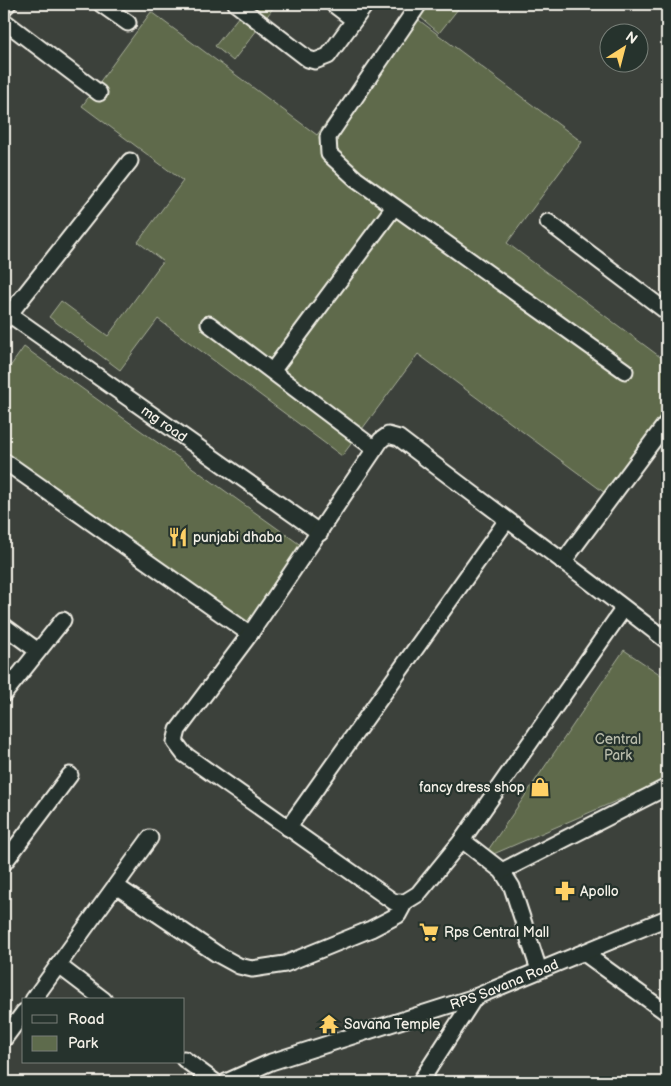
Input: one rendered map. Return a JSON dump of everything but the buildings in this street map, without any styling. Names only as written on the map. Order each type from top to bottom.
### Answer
[{"type":"street","points":[[4,8],[8,4]]},
{"type":"street","points":[[102,4],[128,23]]},
{"type":"street","points":[[236,4],[308,59],[315,61],[328,56],[366,4]]},
{"type":"street","points":[[333,4],[354,20]]},
{"type":"street","points":[[419,4],[328,137],[326,144],[328,154],[334,161],[394,207],[625,371]]},
{"type":"street","points":[[4,21],[99,94]]},
{"type":"street","points":[[6,318],[130,161]]},
{"type":"street","points":[[273,370],[394,207]]},
{"type":"street","points":[[548,222],[667,312]]},
{"type":"street","name":"mg road","points":[[6,318],[320,532]]},
{"type":"street","points":[[210,324],[376,449]]},
{"type":"street","points":[[563,562],[667,422]]},
{"type":"street","points":[[405,902],[394,902],[184,754],[175,742],[178,730],[250,634],[384,437],[388,435],[399,438],[667,641]]},
{"type":"street","points":[[4,461],[250,634]]},
{"type":"street","points":[[288,828],[507,520]]},
{"type":"street","points":[[116,886],[217,954],[239,966],[252,969],[285,964],[371,929],[398,915],[405,902],[418,894],[462,840],[624,608]]},
{"type":"street","points":[[4,694],[63,620]]},
{"type":"street","points":[[4,626],[38,651]]},
{"type":"street","points":[[4,863],[70,775]]},
{"type":"street","points":[[502,870],[667,787]]},
{"type":"street","points":[[34,998],[150,838]]},
{"type":"street","points":[[462,840],[502,870],[512,887],[539,970]]},
{"type":"street","name":"RPS Savana Road","points":[[226,1082],[280,1059],[475,997],[667,918]]},
{"type":"street","points":[[584,953],[667,1013]]},
{"type":"street","points":[[58,966],[101,998]]},
{"type":"street","points":[[424,1081],[475,997]]},
{"type":"street","points":[[4,1039],[22,1015]]},
{"type":"street","points":[[185,1060],[215,1082]]},
{"type":"green space","points":[[230,4],[276,4],[260,26]]},
{"type":"green space","points":[[429,4],[462,4],[439,33],[419,16]]},
{"type":"green space","points":[[151,12],[317,135],[408,12],[582,142],[507,243],[667,362],[667,409],[605,493],[418,354],[342,456],[158,319],[120,370],[49,317],[61,301],[108,336],[163,261],[138,242],[183,181],[82,106]]},
{"type":"green space","points":[[239,16],[257,30],[233,61],[215,46]]},
{"type":"green space","points":[[24,347],[302,546],[244,628],[4,455],[4,375]]},
{"type":"green space","name":"Central Park","points":[[624,650],[667,679],[667,779],[482,859]]},
{"type":"place","name":"punjabi dhaba","points":[[178,537]]},
{"type":"place","name":"fancy dress shop","points":[[540,787]]},
{"type":"place","name":"Apollo","points":[[565,891]]},
{"type":"place","name":"Rps Central Mall","points":[[429,932]]},
{"type":"place","name":"Savana Temple","points":[[329,1024]]}]
